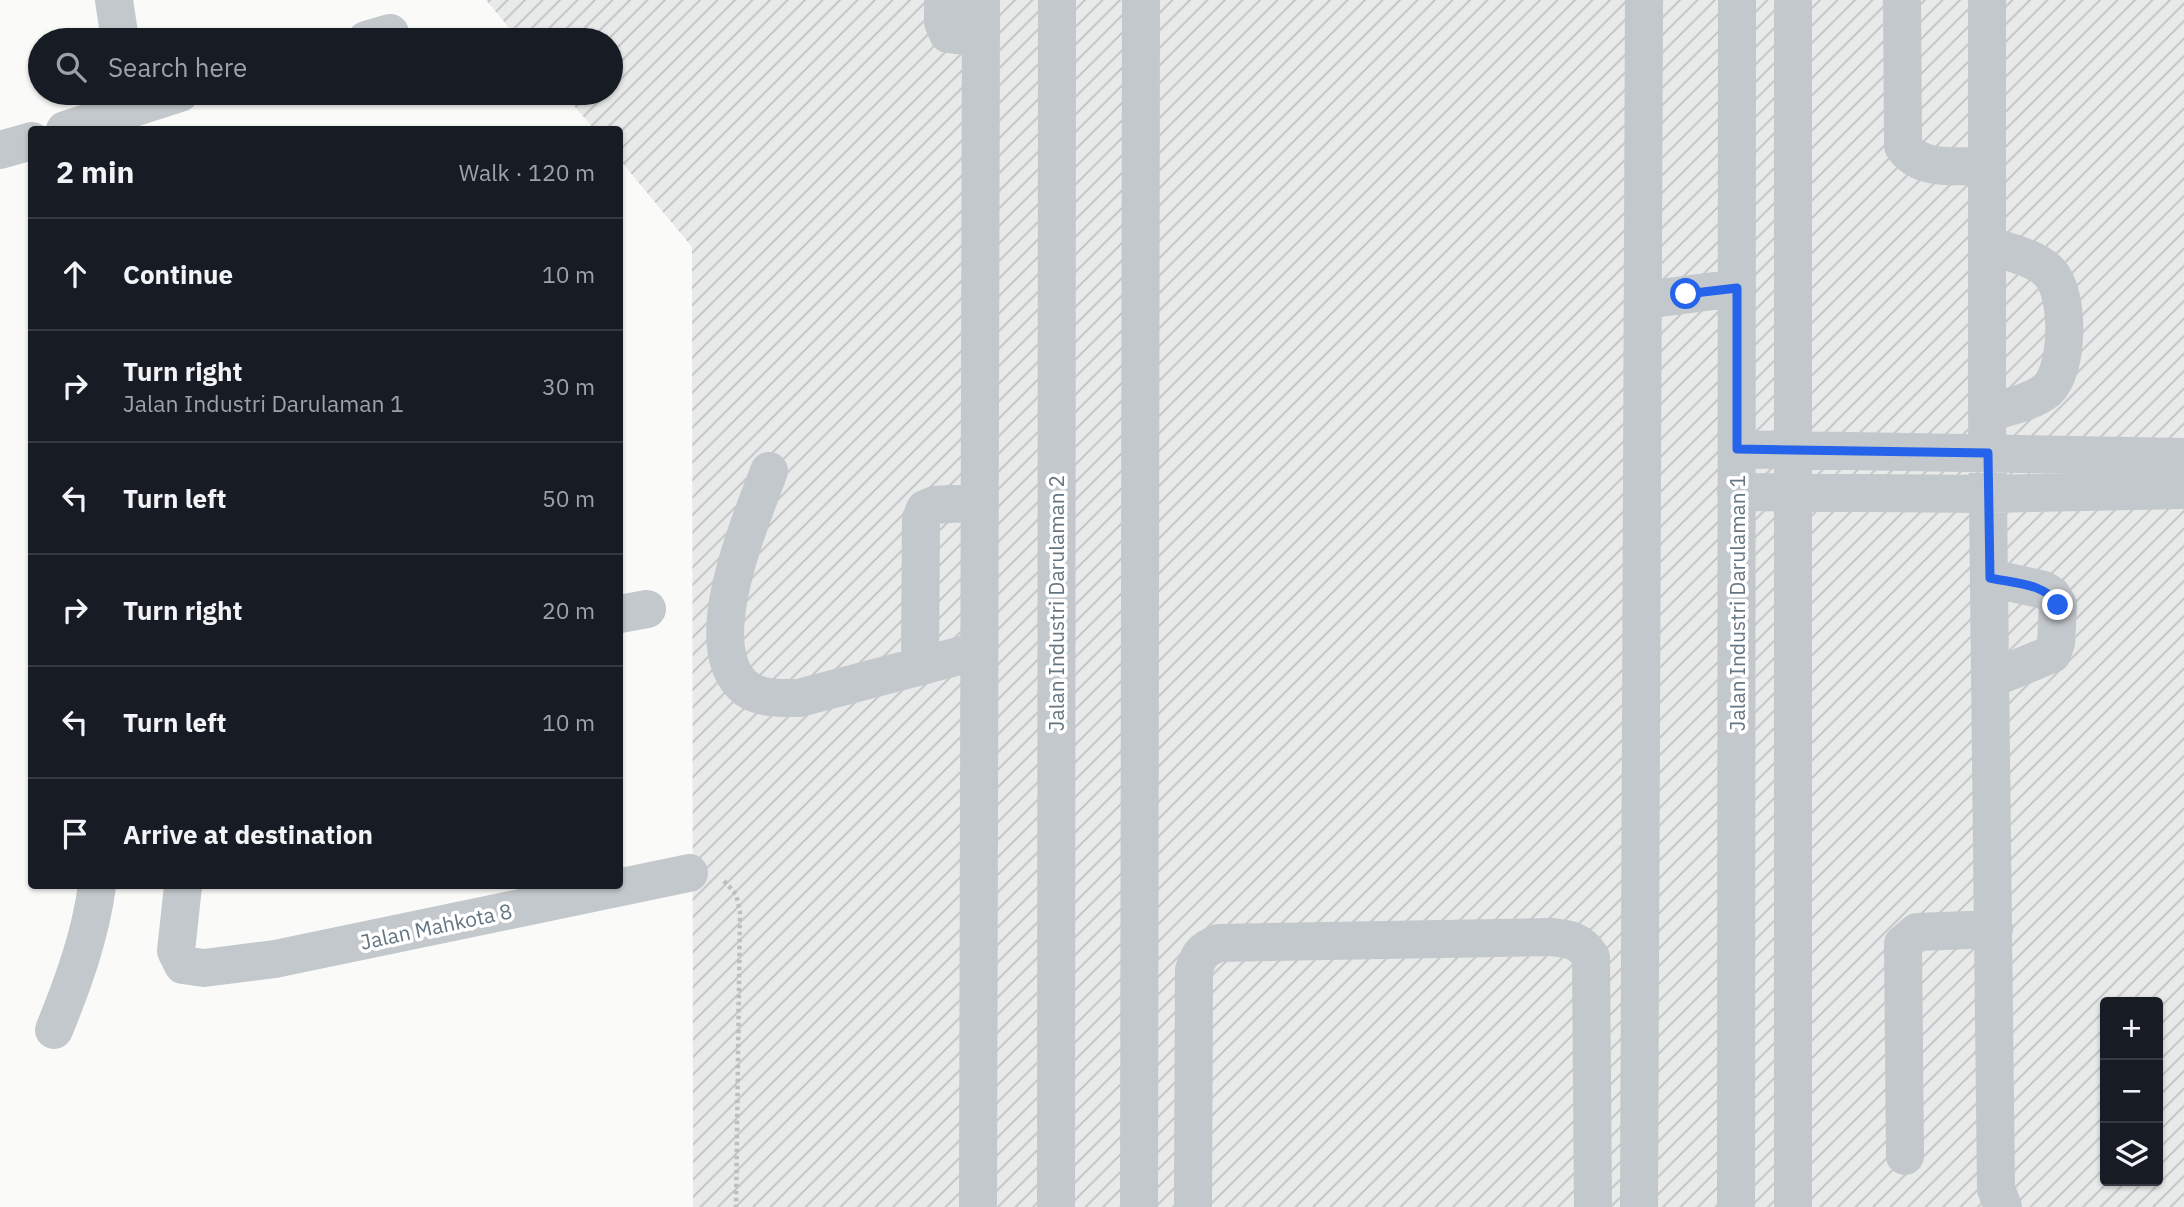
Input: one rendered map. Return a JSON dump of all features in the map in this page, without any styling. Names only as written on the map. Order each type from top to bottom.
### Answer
[{"type":"street","points":[[114,0],[118,28]]},
{"type":"street","points":[[943,0],[943,22],[948,34],[981,38]]},
{"type":"street","points":[[978,1207],[981,0]]},
{"type":"street","name":"Jalan Industri Darulaman 2","points":[[1056,1207],[1057,0]]},
{"type":"street","points":[[1139,1207],[1141,0]]},
{"type":"street","points":[[1639,1207],[1645,300],[1644,0]]},
{"type":"street","name":"Jalan Industri Darulaman 1","points":[[1736,1207],[1737,0]]},
{"type":"street","points":[[1793,0],[1793,1207]]},
{"type":"street","points":[[1902,0],[1903,146],[1912,159],[1926,164],[1987,166]]},
{"type":"street","points":[[1987,0],[1987,413],[1996,1189],[2003,1207]]},
{"type":"street","points":[[78,126],[131,110]]},
{"type":"street","points":[[0,150],[28,142]]},
{"type":"street","points":[[1987,245],[2032,260],[2050,273],[2059,288],[2065,323],[2058,373],[2048,388],[2033,399],[1987,413]]},
{"type":"street","points":[[1645,300],[1737,288]]},
{"type":"street","points":[[1737,449],[2184,457]]},
{"type":"street","points":[[769,471],[730,580],[725,612],[726,647],[736,676],[747,690],[771,698],[799,698],[978,651]]},
{"type":"street","points":[[1736,492],[1988,494],[2184,490]]},
{"type":"street","points":[[920,666],[921,519],[925,509],[935,505],[978,502]]},
{"type":"street","points":[[1990,578],[2044,590],[2052,595],[2058,605],[2056,643],[2052,654],[1991,679]]},
{"type":"street","name":"Jalan Mahkota 8","points":[[623,887],[689,873]]},
{"type":"street","points":[[54,1030],[88,932],[96,889]]},
{"type":"street","name":"Jalan Mahkota 8","points":[[183,889],[176,951],[183,965],[204,968],[275,959],[612,889]]},
{"type":"street","points":[[1905,1156],[1903,944],[1917,932],[1994,929]]},
{"type":"street","points":[[1193,1207],[1194,970],[1198,955],[1207,948],[1219,943],[1551,937],[1573,939],[1583,946],[1591,957],[1593,1207]]},
{"type":"path","points":[[736,1207],[740,911]]},
{"type":"shaded area","points":[[486,0],[2184,0],[2184,1207],[693,1207],[692,247],[623,164],[623,126],[591,126],[573,105],[623,105],[623,28],[509,28]]},
{"type":"route","points":[[1686,294],[1737,288],[1737,449],[1988,453],[1990,578],[2044,590],[2052,595],[2058,605]]}]
